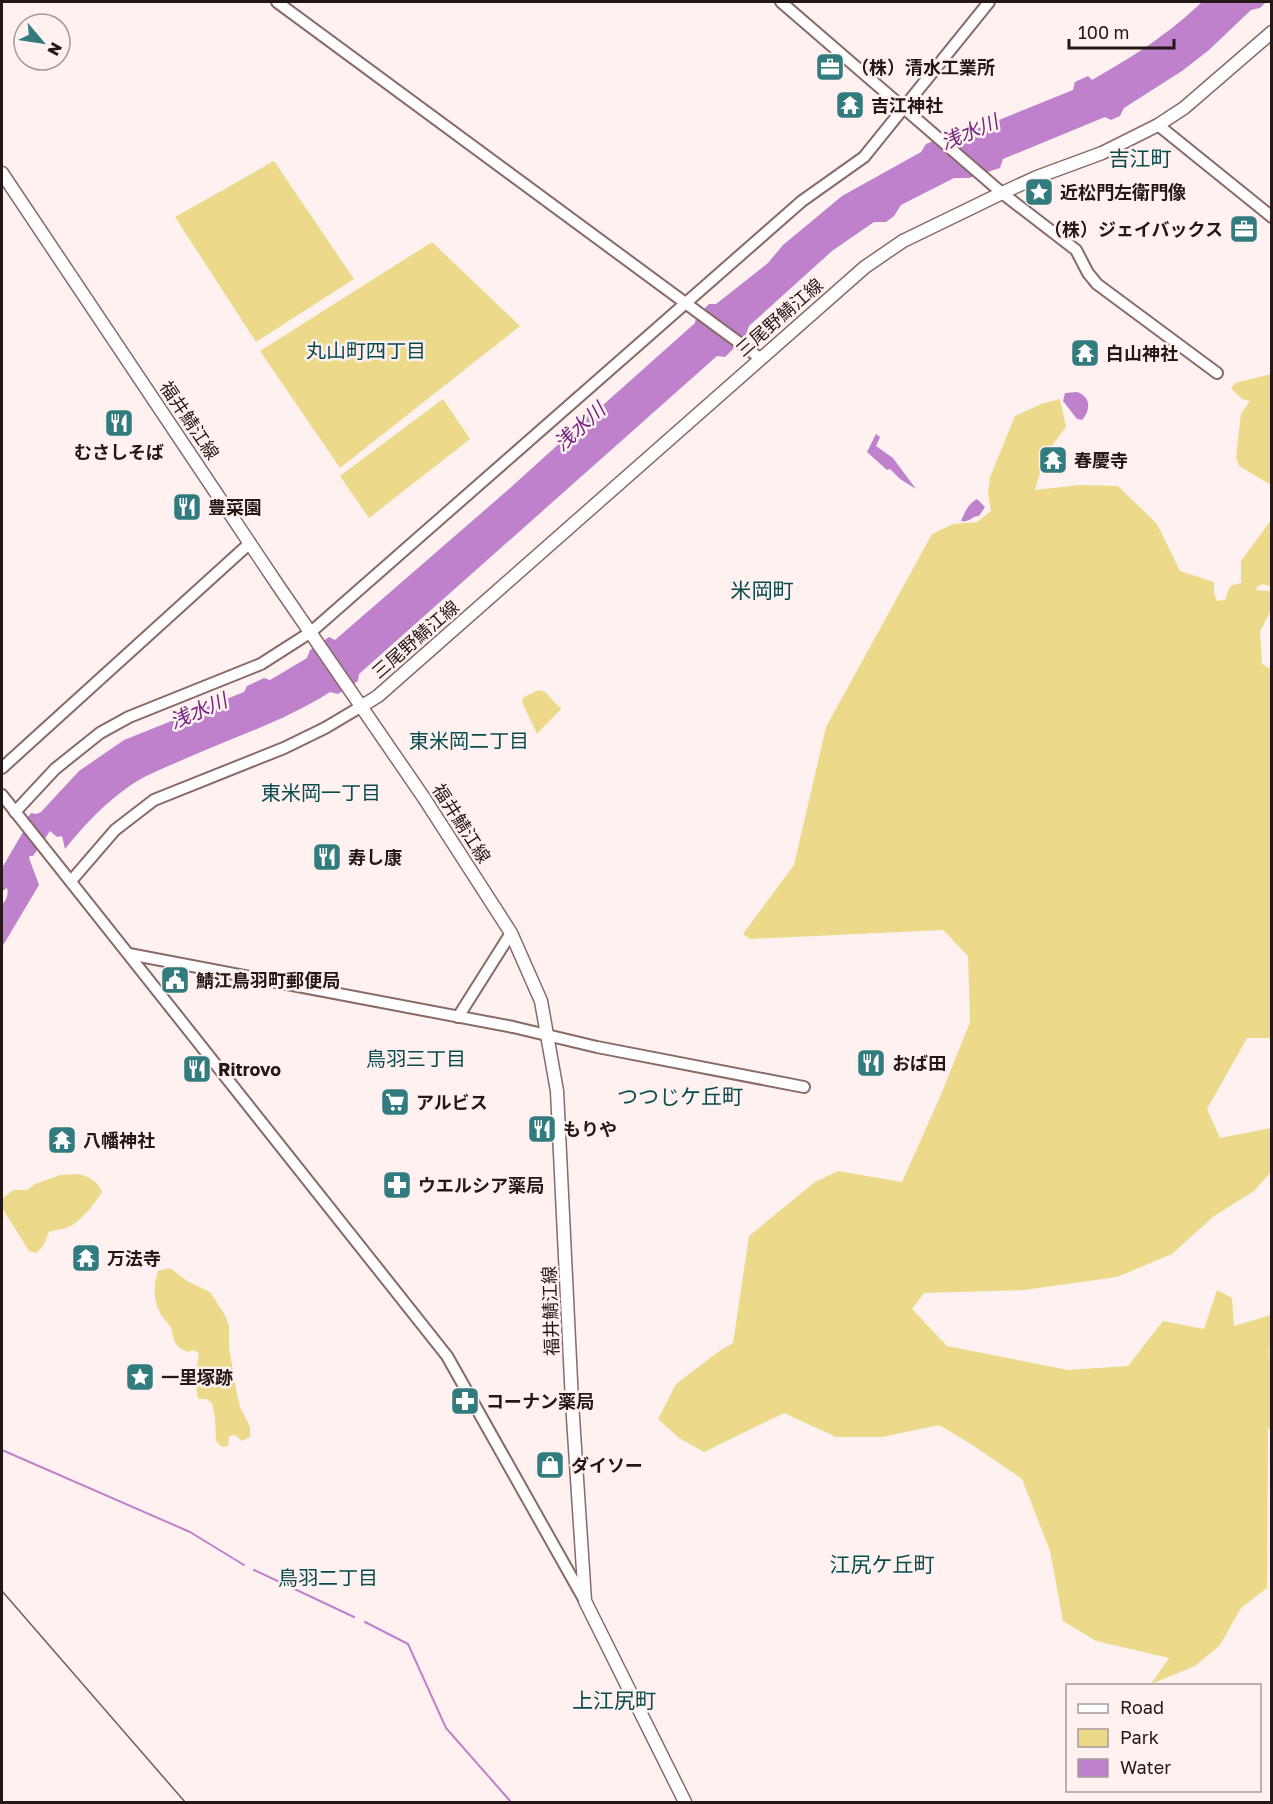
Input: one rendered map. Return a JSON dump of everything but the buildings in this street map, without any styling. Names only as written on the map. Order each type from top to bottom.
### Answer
[{"type":"main road","name":"三尾野鯖江線","points":[[358,702],[386,689],[821,304],[883,253],[999,190],[1102,153],[1158,125],[1184,108],[1272,32]]},
{"type":"main road","name":"福井鯖江線","points":[[2,173],[424,798],[511,933],[540,1001],[558,1102],[572,1402],[585,1601]]},
{"type":"main road","points":[[585,1601],[685,1803]]},
{"type":"street","points":[[277,2],[685,305],[760,358]]},
{"type":"street","points":[[781,2],[999,190],[1076,250],[1088,273],[1097,284],[1217,373]]},
{"type":"street","points":[[15,812],[55,769],[100,733],[129,717],[261,664],[314,637],[802,201],[864,157],[989,2]]},
{"type":"street","points":[[1158,125],[1272,217]]},
{"type":"street","points":[[2,768],[250,543]]},
{"type":"street","points":[[69,878],[115,830],[154,800],[284,748],[326,728],[358,702]]},
{"type":"street","points":[[2,795],[447,1356],[585,1601]]},
{"type":"street","points":[[458,1017],[511,933]]},
{"type":"street","points":[[129,954],[547,1034],[597,1047],[804,1087]]},
{"type":"green space","points":[[274,161],[354,279],[256,342],[175,217]]},
{"type":"green space","points":[[432,242],[520,326],[340,468],[260,351]]},
{"type":"green space","points":[[1272,374],[1271,485],[1239,466],[1236,457],[1241,414],[1250,401],[1242,399],[1231,388],[1235,383]]},
{"type":"green space","points":[[443,399],[470,439],[369,518],[340,476]]},
{"type":"green space","points":[[1060,399],[1066,427],[1045,455],[1035,490],[1080,485],[1118,486],[1157,524],[1180,571],[1214,582],[1217,601],[1225,600],[1230,586],[1241,583],[1241,561],[1271,520],[1271,587],[1263,584],[1256,590],[1272,593],[1271,610],[1260,632],[1262,664],[1272,670],[1271,1038],[1247,1038],[1207,1109],[1220,1138],[1271,1128],[1271,1172],[1254,1191],[1214,1216],[1172,1254],[1117,1277],[1024,1290],[924,1293],[912,1309],[947,1346],[1068,1370],[1128,1366],[1163,1321],[1204,1329],[1217,1290],[1232,1298],[1234,1326],[1271,1315],[1271,1349],[1268,1352],[1272,1355],[1272,1431],[1268,1428],[1267,1588],[1241,1608],[1220,1645],[1195,1666],[1151,1684],[1169,1658],[1096,1641],[1063,1621],[1050,1551],[1022,1479],[939,1425],[882,1437],[836,1437],[784,1413],[704,1452],[679,1438],[658,1419],[676,1384],[733,1343],[749,1236],[815,1182],[838,1171],[902,1182],[970,1022],[968,956],[943,930],[750,939],[743,934],[794,865],[826,727],[932,534],[953,524],[977,522],[991,511],[988,493],[990,477],[1015,416],[1041,404]]},
{"type":"green space","points":[[539,690],[545,692],[561,709],[537,734],[522,702],[524,697]]},
{"type":"green space","points":[[80,1174],[96,1183],[102,1192],[78,1221],[66,1228],[49,1232],[43,1246],[36,1253],[29,1251],[2,1208],[2,1199],[13,1190],[27,1190],[35,1184],[60,1175]]},
{"type":"green space","points":[[170,1268],[187,1281],[210,1292],[225,1315],[229,1326],[229,1347],[237,1394],[240,1407],[250,1427],[250,1437],[242,1441],[235,1435],[229,1436],[228,1446],[222,1447],[216,1441],[212,1403],[206,1399],[198,1399],[195,1379],[199,1353],[193,1350],[189,1352],[177,1346],[171,1328],[159,1311],[155,1294],[156,1277],[158,1271]]},
{"type":"water","name":"浅水川","points":[[1202,2],[1266,2],[1260,8],[1251,10],[1209,50],[1182,71],[1124,108],[1120,116],[1111,120],[1105,117],[1003,159],[1000,168],[969,178],[954,178],[901,205],[894,216],[886,222],[874,222],[832,251],[749,326],[745,337],[725,357],[717,356],[359,674],[358,681],[338,694],[330,692],[275,721],[137,781],[121,792],[87,823],[65,849],[62,836],[57,837],[50,831],[33,856],[29,858],[39,885],[2,947],[2,905],[8,893],[7,888],[2,891],[2,868],[23,832],[22,825],[31,813],[41,812],[79,771],[124,740],[244,692],[247,686],[264,678],[270,680],[307,658],[310,650],[329,637],[335,640],[509,489],[583,422],[581,419],[590,410],[594,413],[695,323],[696,317],[709,304],[716,304],[768,263],[783,245],[842,196],[921,152],[926,144],[959,130],[962,135],[1073,90],[1075,82],[1088,76],[1092,80],[1150,44]]},
{"type":"water","points":[[1077,392],[1085,397],[1088,404],[1087,413],[1082,420],[1077,419],[1063,401],[1065,393]]},
{"type":"water","points":[[876,434],[880,437],[876,446],[893,458],[916,489],[900,479],[890,469],[887,470],[867,452]]},
{"type":"water","points":[[977,499],[985,507],[979,516],[961,521],[965,511]]},
{"type":"waterway","points":[[2,1450],[190,1532],[244,1565]]},
{"type":"waterway","points":[[254,1570],[354,1617]]},
{"type":"waterway","points":[[365,1622],[408,1644],[446,1728],[511,1802]]},
{"type":"tram line","points":[[2,1591],[185,1802]]},
{"type":"place","name":"（株）清水工業所","points":[[830,67]]},
{"type":"place","name":"吉江神社","points":[[850,105]]},
{"type":"place","name":"近松門左衛門像","points":[[1039,192]]},
{"type":"place","name":"（株）ジェイバックス","points":[[1244,229]]},
{"type":"place","name":"白山神社","points":[[1085,353]]},
{"type":"place","name":"むさしそば","points":[[119,423]]},
{"type":"place","name":"春慶寺","points":[[1053,460]]},
{"type":"place","name":"豊菜園","points":[[187,507]]},
{"type":"place","name":"寿し康","points":[[327,857]]},
{"type":"place","name":"鯖江鳥羽町郵便局","points":[[175,980]]},
{"type":"place","name":"おば田","points":[[871,1063]]},
{"type":"place","name":"Ritrovo","points":[[197,1069]]},
{"type":"place","name":"アルビス","points":[[395,1102]]},
{"type":"place","name":"もりや","points":[[542,1129]]},
{"type":"place","name":"八幡神社","points":[[62,1140]]},
{"type":"place","name":"ウエルシア薬局","points":[[397,1185]]},
{"type":"place","name":"万法寺","points":[[86,1258]]},
{"type":"place","name":"一里塚跡","points":[[140,1377]]},
{"type":"place","name":"コーナン薬局","points":[[465,1401]]},
{"type":"place","name":"ダイソー","points":[[550,1465]]},
{"type":"district","name":"吉江町","points":[[1140,158]]},
{"type":"district","name":"丸山町四丁目","points":[[366,350]]},
{"type":"district","name":"米岡町","points":[[762,590]]},
{"type":"district","name":"東米岡二丁目","points":[[469,740]]},
{"type":"district","name":"東米岡一丁目","points":[[321,792]]},
{"type":"district","name":"鳥羽三丁目","points":[[416,1058]]},
{"type":"district","name":"つつじケ丘町","points":[[680,1096]]},
{"type":"district","name":"江尻ケ丘町","points":[[882,1564]]},
{"type":"district","name":"鳥羽二丁目","points":[[328,1577]]},
{"type":"district","name":"上江尻町","points":[[614,1700]]}]
